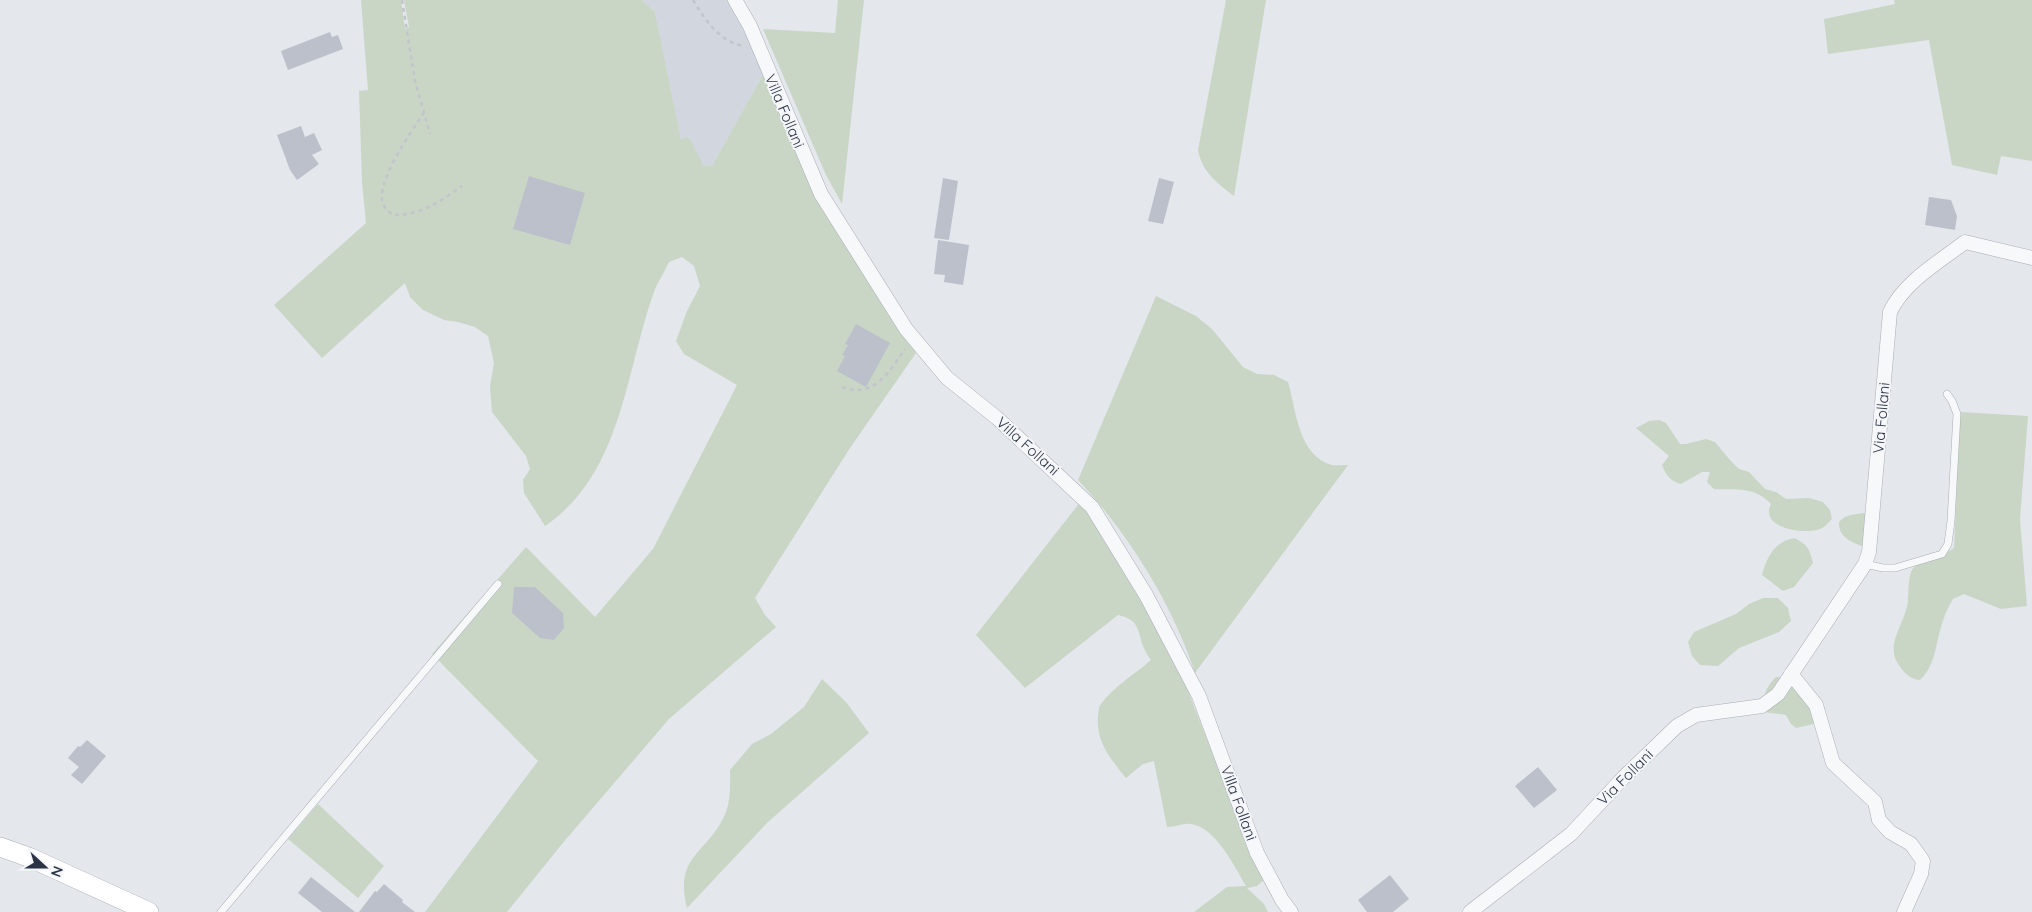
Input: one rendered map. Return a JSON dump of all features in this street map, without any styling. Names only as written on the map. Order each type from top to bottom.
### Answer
[{"type":"main road","points":[[0,847],[31,858],[150,912]]},
{"type":"street","name":"Villa Follani","points":[[736,0],[821,194],[912,337],[946,378],[997,418],[1092,507],[1146,595],[1200,696],[1257,853],[1282,900],[1291,912]]},
{"type":"street","name":"Via Follani","points":[[1470,912],[1571,834],[1624,777],[1677,726],[1696,715],[1762,706],[1778,694],[1865,564],[1869,552],[1890,312],[1896,300],[1905,290],[1965,242],[2032,258]]},
{"type":"street","points":[[1792,674],[1816,705],[1834,763],[1875,802],[1879,820],[1890,832],[1911,844],[1923,861],[1921,874],[1904,912]]},
{"type":"lane","points":[[1865,564],[1883,568],[1894,568],[1942,554],[1948,544],[1957,414],[1952,401],[1946,394]]},
{"type":"lane","points":[[221,912],[498,584]]},
{"type":"path","points":[[402,0],[415,81],[430,134]]},
{"type":"path","points":[[693,0],[713,30],[726,40],[742,46],[757,45]]},
{"type":"path","points":[[424,112],[390,168],[382,190],[383,205],[392,215],[409,215],[431,207],[462,186]]},
{"type":"path","points":[[842,388],[858,391],[874,386],[896,362],[912,337]]},
{"type":"shaded area","points":[[642,0],[729,0],[764,73],[712,166],[703,165],[694,147],[681,141],[655,12]]},
{"type":"green space","points":[[361,0],[401,0],[405,29],[409,27],[404,0],[642,0],[655,12],[681,140],[685,137],[690,139],[703,165],[712,166],[764,73],[862,266],[916,353],[850,448],[755,598],[765,615],[776,627],[669,719],[562,844],[507,912],[425,912],[538,761],[432,654],[526,547],[595,617],[653,549],[737,385],[684,354],[676,341],[687,311],[700,286],[694,266],[682,257],[669,262],[655,289],[628,386],[606,449],[591,478],[571,504],[545,526],[524,493],[523,480],[530,469],[526,456],[492,412],[490,386],[494,363],[488,336],[475,327],[444,320],[423,310],[410,297],[405,283],[322,358],[274,305],[366,223],[362,182],[359,91],[368,90]]},
{"type":"green space","points":[[838,0],[864,0],[842,204],[826,175],[763,29],[835,33]]},
{"type":"green space","points":[[1226,0],[1266,0],[1234,196],[1216,182],[1207,171],[1198,150]]},
{"type":"green space","points":[[1894,0],[2032,0],[2032,161],[2001,156],[1997,175],[1952,165],[1929,40],[1828,54],[1824,19],[1895,4]]},
{"type":"green space","points":[[1156,296],[1196,316],[1212,329],[1243,367],[1257,374],[1274,375],[1288,382],[1300,430],[1312,452],[1321,460],[1332,465],[1348,465],[1195,673],[1174,621],[1147,570],[1114,523],[1078,480]]},
{"type":"green space","points":[[1960,412],[2028,416],[2020,519],[2027,606],[2001,609],[1964,594],[1953,599],[1940,629],[1933,660],[1926,674],[1920,680],[1907,675],[1896,660],[1894,653],[1895,638],[1907,607],[1909,580],[1912,570],[1915,566],[1937,558],[1954,548]]},
{"type":"green space","points":[[1659,420],[1666,423],[1680,444],[1706,439],[1715,442],[1739,469],[1749,472],[1765,489],[1776,492],[1786,499],[1809,498],[1823,502],[1830,510],[1832,519],[1825,526],[1813,531],[1785,528],[1771,519],[1769,512],[1771,504],[1764,498],[1751,491],[1714,489],[1707,482],[1710,472],[1702,472],[1681,484],[1674,482],[1667,475],[1662,465],[1669,456],[1636,428],[1649,421]]},
{"type":"green space","points":[[1081,501],[1154,623],[1181,673],[1254,860],[1264,880],[1257,886],[1247,888],[1264,904],[1268,912],[1194,912],[1227,887],[1246,886],[1223,848],[1207,831],[1199,826],[1190,824],[1167,827],[1154,761],[1143,764],[1126,778],[1105,749],[1099,734],[1098,716],[1100,705],[1118,686],[1151,660],[1134,622],[1118,615],[1025,688],[976,635]]},
{"type":"green space","points":[[1866,513],[1865,547],[1847,539],[1841,532],[1839,522],[1854,514]]},
{"type":"green space","points":[[1794,538],[1802,542],[1807,548],[1813,563],[1794,587],[1783,591],[1762,575],[1772,551],[1781,543]]},
{"type":"green space","points":[[1763,598],[1778,598],[1788,608],[1791,621],[1779,632],[1739,648],[1718,666],[1700,665],[1692,656],[1688,642],[1694,632],[1736,614],[1749,604]]},
{"type":"green space","points":[[1776,677],[1791,678],[1802,682],[1818,723],[1796,728],[1791,724],[1786,715],[1765,712],[1765,693]]},
{"type":"green space","points":[[822,679],[846,702],[869,733],[768,822],[687,908],[684,890],[685,876],[695,855],[719,826],[726,812],[728,807],[730,770],[752,744],[771,734],[804,707]]},
{"type":"green space","points":[[318,804],[384,866],[358,898],[288,839]]},
{"type":"building","points":[[330,32],[332,37],[338,35],[343,49],[288,70],[281,51]]},
{"type":"building","points":[[301,126],[305,137],[314,133],[322,150],[312,155],[319,164],[297,180],[290,170],[277,135]]},
{"type":"building","points":[[529,176],[585,193],[570,245],[513,229]]},
{"type":"building","points":[[943,178],[958,181],[949,240],[934,238]]},
{"type":"building","points":[[1159,178],[1174,182],[1163,224],[1148,221]]},
{"type":"building","points":[[1929,197],[1951,200],[1957,216],[1955,230],[1925,225]]},
{"type":"building","points":[[938,240],[969,245],[963,285],[944,282],[945,275],[934,274]]},
{"type":"building","points":[[856,324],[890,343],[866,387],[837,371],[845,356],[842,355],[848,345],[845,344]]},
{"type":"building","points":[[514,587],[535,587],[563,613],[564,628],[554,640],[540,638],[512,613]]},
{"type":"building","points":[[87,740],[106,756],[82,784],[71,775],[79,767],[68,758],[78,746],[80,747]]},
{"type":"building","points":[[1538,767],[1557,790],[1534,808],[1515,786]]},
{"type":"building","points":[[1390,875],[1409,899],[1393,912],[1367,912],[1358,900]]},
{"type":"building","points":[[311,877],[355,912],[322,912],[298,893]]},
{"type":"building","points":[[384,884],[415,912],[359,912],[375,891],[377,892]]}]
